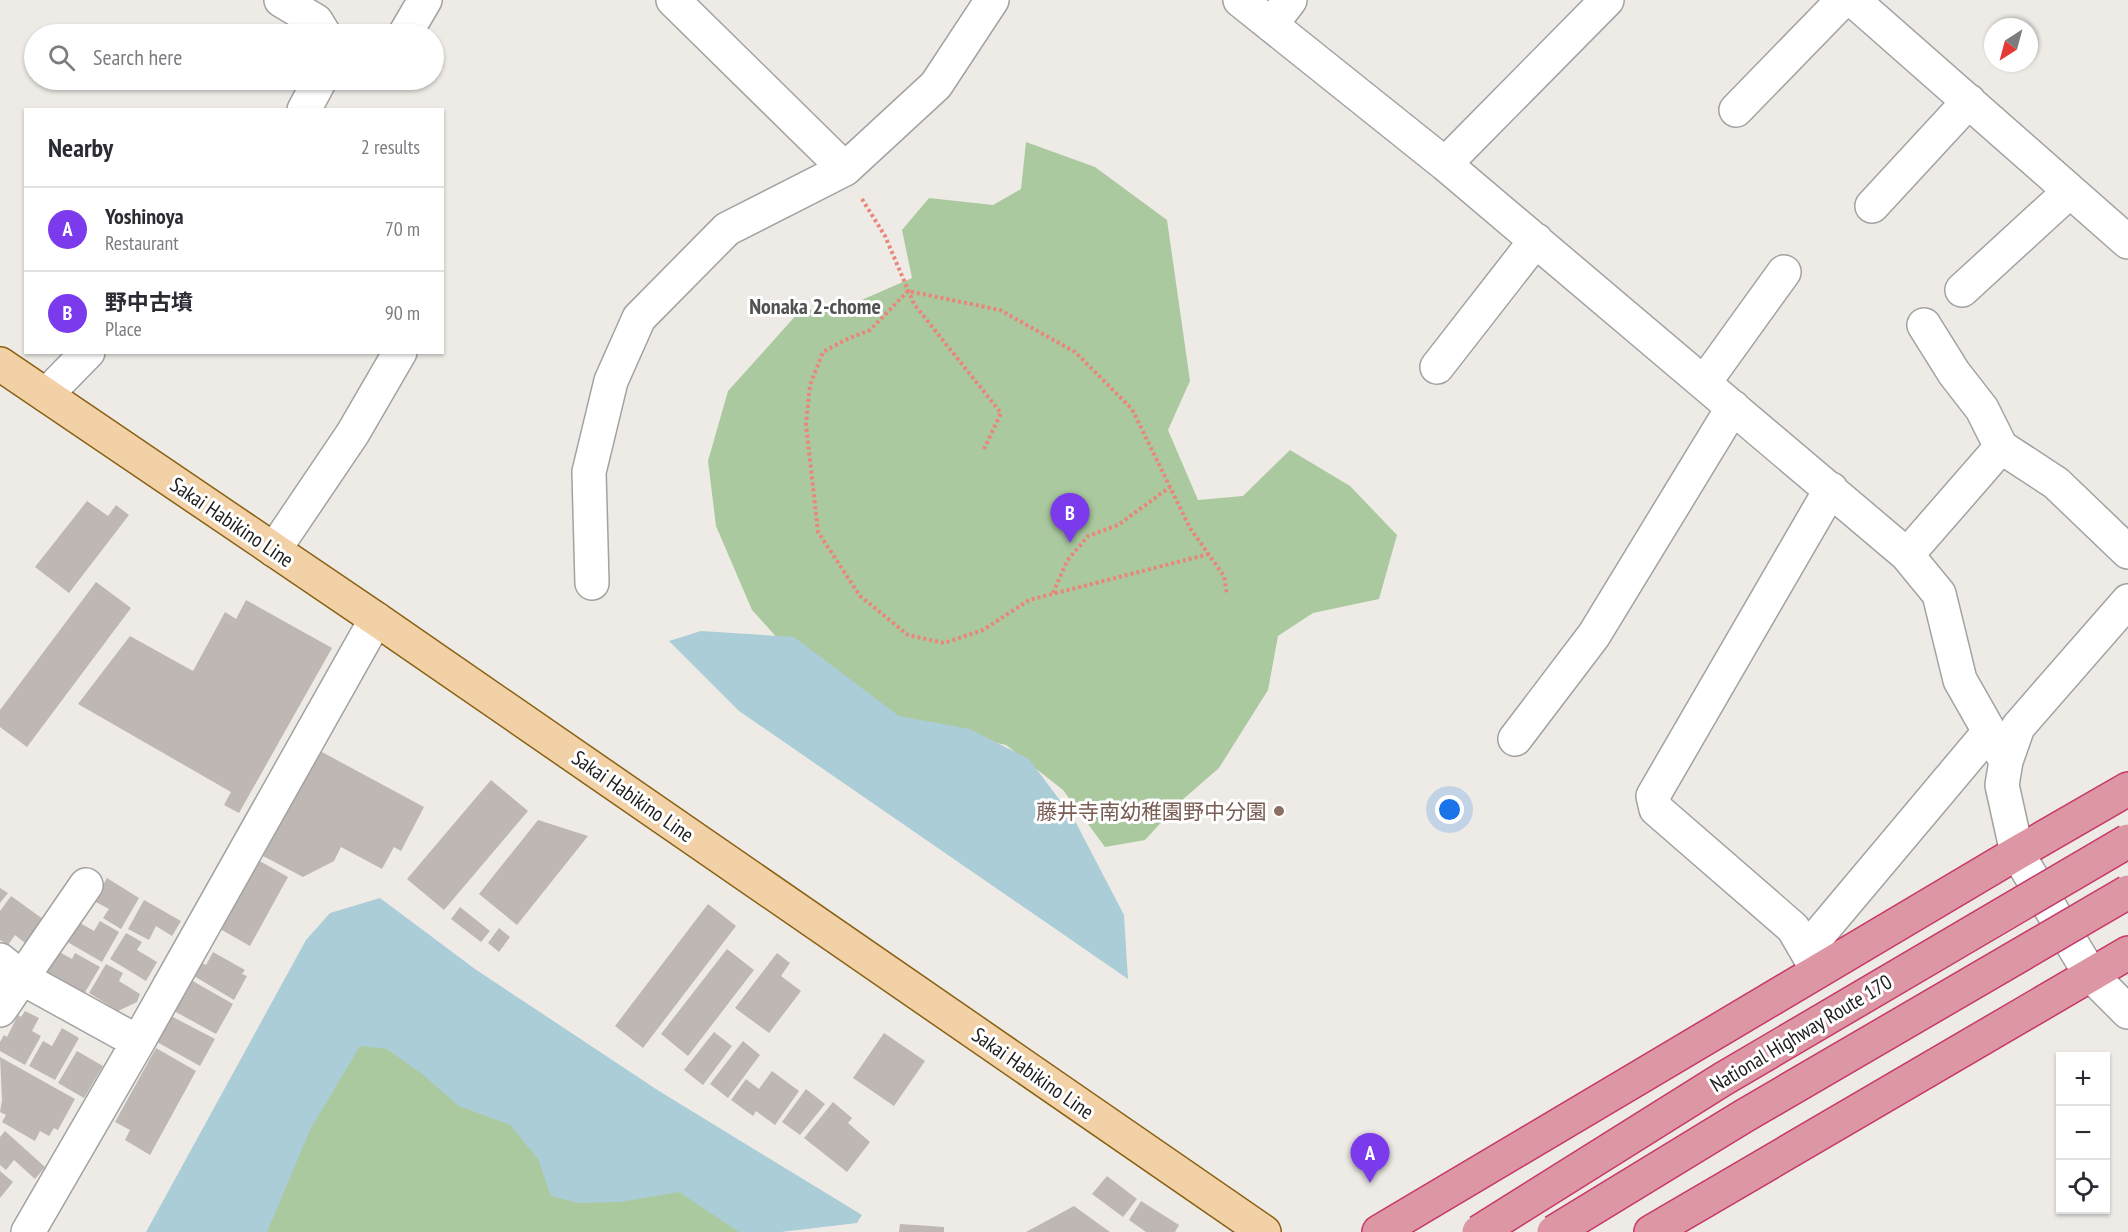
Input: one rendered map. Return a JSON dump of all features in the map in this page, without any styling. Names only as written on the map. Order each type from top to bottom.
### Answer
[{"type":"highway","points":[[1379,1232],[1812,961],[2017,853],[2128,789]]},
{"type":"highway","name":"National Highway Route 170","points":[[1479,1232],[1723,1078],[2128,841]]},
{"type":"highway","name":"National Highway Route 170","points":[[1554,1232],[1744,1116],[2128,892]]},
{"type":"highway","points":[[1652,1232],[2128,953]]},
{"type":"main road","name":"Sakai Habikino Line","points":[[0,364],[376,619],[1264,1232]]},
{"type":"street","points":[[281,0],[318,24]]},
{"type":"street","points":[[411,24],[425,0]]},
{"type":"street","points":[[673,0],[845,169]]},
{"type":"street","points":[[592,583],[589,472],[611,381],[639,318],[727,229],[845,169],[936,85],[992,0]]},
{"type":"street","points":[[1240,0],[1281,12],[1445,164],[1907,555],[1939,594],[1960,680],[2006,760]]},
{"type":"street","points":[[1445,164],[1607,0]]},
{"type":"street","points":[[1736,110],[1843,0]]},
{"type":"street","points":[[1853,0],[2128,242]]},
{"type":"street","points":[[305,108],[315,90]]},
{"type":"street","points":[[1872,206],[1969,101]]},
{"type":"street","points":[[1962,290],[2070,190]]},
{"type":"street","points":[[1437,367],[1536,240]]},
{"type":"street","points":[[1704,383],[1784,272]]},
{"type":"street","points":[[1924,326],[1954,373],[1982,409],[2001,447],[2056,483],[2128,552]]},
{"type":"street","points":[[46,395],[86,354]]},
{"type":"street","points":[[274,550],[353,433],[399,354]]},
{"type":"street","points":[[1515,739],[1594,635],[1733,407]]},
{"type":"street","points":[[1907,555],[2001,447]]},
{"type":"street","points":[[1831,489],[1653,796],[1656,809],[1793,928],[1812,961],[1989,732]]},
{"type":"street","points":[[2128,601],[2018,727],[2006,760],[2002,785],[2017,853],[2091,975],[2128,1012]]},
{"type":"street","points":[[28,1232],[138,1042],[376,619]]},
{"type":"street","points":[[0,1010],[11,969],[87,885]]},
{"type":"street","points":[[11,969],[138,1042]]},
{"type":"path","points":[[845,169],[885,236],[914,304],[1001,413],[984,448]]},
{"type":"path","points":[[908,291],[1000,310],[1074,352],[1132,409],[1190,528],[1224,576],[1227,595]]},
{"type":"path","points":[[908,291],[870,330],[823,352],[810,385],[806,424],[818,532],[860,596],[908,635],[944,643],[983,630],[1029,600],[1209,554]]},
{"type":"path","points":[[1053,594],[1067,561],[1088,536],[1118,525],[1170,487]]},
{"type":"green space","points":[[1026,142],[1095,167],[1167,220],[1190,381],[1168,430],[1198,500],[1243,496],[1290,450],[1350,486],[1397,535],[1379,599],[1313,613],[1278,636],[1268,690],[1219,768],[1181,801],[1145,840],[1105,847],[1063,790],[1006,745],[890,720],[806,670],[752,610],[716,526],[708,461],[728,391],[799,312],[857,302],[912,278],[902,230],[929,198],[993,205],[1021,189]]},
{"type":"green space","points":[[358,1041],[423,1046],[764,1232],[264,1232],[331,1075]]},
{"type":"water","points":[[701,631],[794,637],[899,716],[970,729],[1029,759],[1074,819],[1124,915],[1128,979],[739,711],[669,641]]},
{"type":"water","points":[[380,898],[475,969],[659,1091],[862,1215],[857,1223],[781,1232],[739,1232],[679,1192],[620,1202],[579,1203],[551,1196],[538,1159],[510,1125],[459,1106],[422,1074],[387,1049],[360,1046],[310,1130],[267,1232],[146,1232],[306,940],[330,913]]},
{"type":"building","points":[[87,501],[108,516],[116,505],[129,515],[69,593],[35,567]]},
{"type":"building","points":[[96,582],[131,608],[27,747],[0,727],[0,710]]},
{"type":"building","points":[[246,600],[332,648],[239,813],[224,805],[231,792],[78,704],[130,636],[193,671],[225,612],[236,619]]},
{"type":"building","points":[[320,751],[424,807],[401,851],[394,847],[382,869],[341,847],[334,861],[303,877],[263,856]]},
{"type":"building","points":[[491,780],[528,811],[444,910],[407,879]]},
{"type":"building","points":[[538,820],[588,836],[517,925],[479,894]]},
{"type":"building","points":[[258,860],[288,877],[250,946],[220,929]]},
{"type":"building","points":[[107,878],[139,898],[121,929],[103,918],[109,909],[94,901]]},
{"type":"building","points":[[0,888],[8,893],[0,903]]},
{"type":"building","points":[[11,896],[43,919],[25,943],[15,935],[8,945],[0,940],[0,911]]},
{"type":"building","points":[[144,900],[181,921],[172,936],[156,926],[149,940],[128,929]]},
{"type":"building","points":[[708,904],[736,926],[643,1048],[615,1026]]},
{"type":"building","points":[[460,907],[490,931],[481,942],[451,919]]},
{"type":"building","points":[[75,920],[94,931],[100,921],[119,932],[102,962],[64,940]]},
{"type":"building","points":[[499,928],[510,937],[499,952],[488,943]]},
{"type":"building","points":[[126,933],[142,942],[137,950],[157,962],[146,981],[110,959]]},
{"type":"building","points":[[54,949],[72,959],[75,953],[100,967],[84,994],[47,973],[44,966]]},
{"type":"building","points":[[727,949],[754,970],[688,1056],[661,1034]]},
{"type":"building","points":[[213,952],[245,970],[242,974],[247,976],[234,1000],[194,976],[202,963],[206,965]]},
{"type":"building","points":[[777,953],[790,963],[781,976],[801,991],[769,1033],[735,1008]]},
{"type":"building","points":[[106,964],[123,973],[119,981],[140,994],[137,1002],[118,1011],[89,993]]},
{"type":"building","points":[[191,980],[233,1004],[216,1034],[174,1011]]},
{"type":"building","points":[[25,1011],[39,1018],[32,1031],[41,1036],[25,1065],[0,1051],[0,1042],[4,1035],[7,1037],[18,1015],[21,1017]]},
{"type":"building","points":[[171,1016],[215,1039],[200,1066],[157,1042]]},
{"type":"building","points":[[62,1028],[79,1038],[55,1080],[29,1066],[43,1041],[52,1046]]},
{"type":"building","points":[[714,1032],[732,1046],[703,1085],[684,1070]]},
{"type":"building","points":[[884,1033],[925,1061],[894,1106],[853,1078]]},
{"type":"building","points":[[743,1041],[760,1055],[728,1098],[710,1084]]},
{"type":"building","points":[[156,1048],[196,1071],[150,1155],[125,1140],[130,1130],[115,1122]]},
{"type":"building","points":[[77,1051],[103,1066],[84,1098],[58,1083]]},
{"type":"building","points":[[0,1057],[75,1099],[58,1130],[54,1128],[49,1136],[40,1131],[35,1141],[2,1122],[6,1115],[0,1112],[2,1100]]},
{"type":"building","points":[[772,1071],[799,1091],[775,1125],[756,1111],[753,1116],[731,1100],[746,1079],[759,1089]]},
{"type":"building","points":[[806,1089],[825,1104],[800,1135],[782,1122]]},
{"type":"building","points":[[833,1102],[852,1118],[848,1123],[870,1142],[847,1172],[804,1138]]},
{"type":"building","points":[[5,1131],[45,1167],[35,1179],[14,1160],[6,1170],[0,1165],[0,1137]]},
{"type":"building","points":[[0,1171],[13,1182],[0,1198]]},
{"type":"building","points":[[1107,1176],[1137,1199],[1123,1217],[1092,1194]]},
{"type":"building","points":[[1141,1201],[1179,1225],[1175,1232],[1146,1232],[1129,1220]]},
{"type":"building","points":[[1074,1206],[1110,1232],[1026,1232]]},
{"type":"building","points":[[900,1224],[944,1227],[944,1232],[899,1232]]},
{"type":"place","name":"野中古墳","points":[[1070,543]]},
{"type":"place","name":"藤井寺南幼稚園野中分園","points":[[1279,811]]},
{"type":"place","name":"Yoshinoya","points":[[1370,1183]]},
{"type":"district","name":"Nonaka 2-chome","points":[[815,306]]}]
